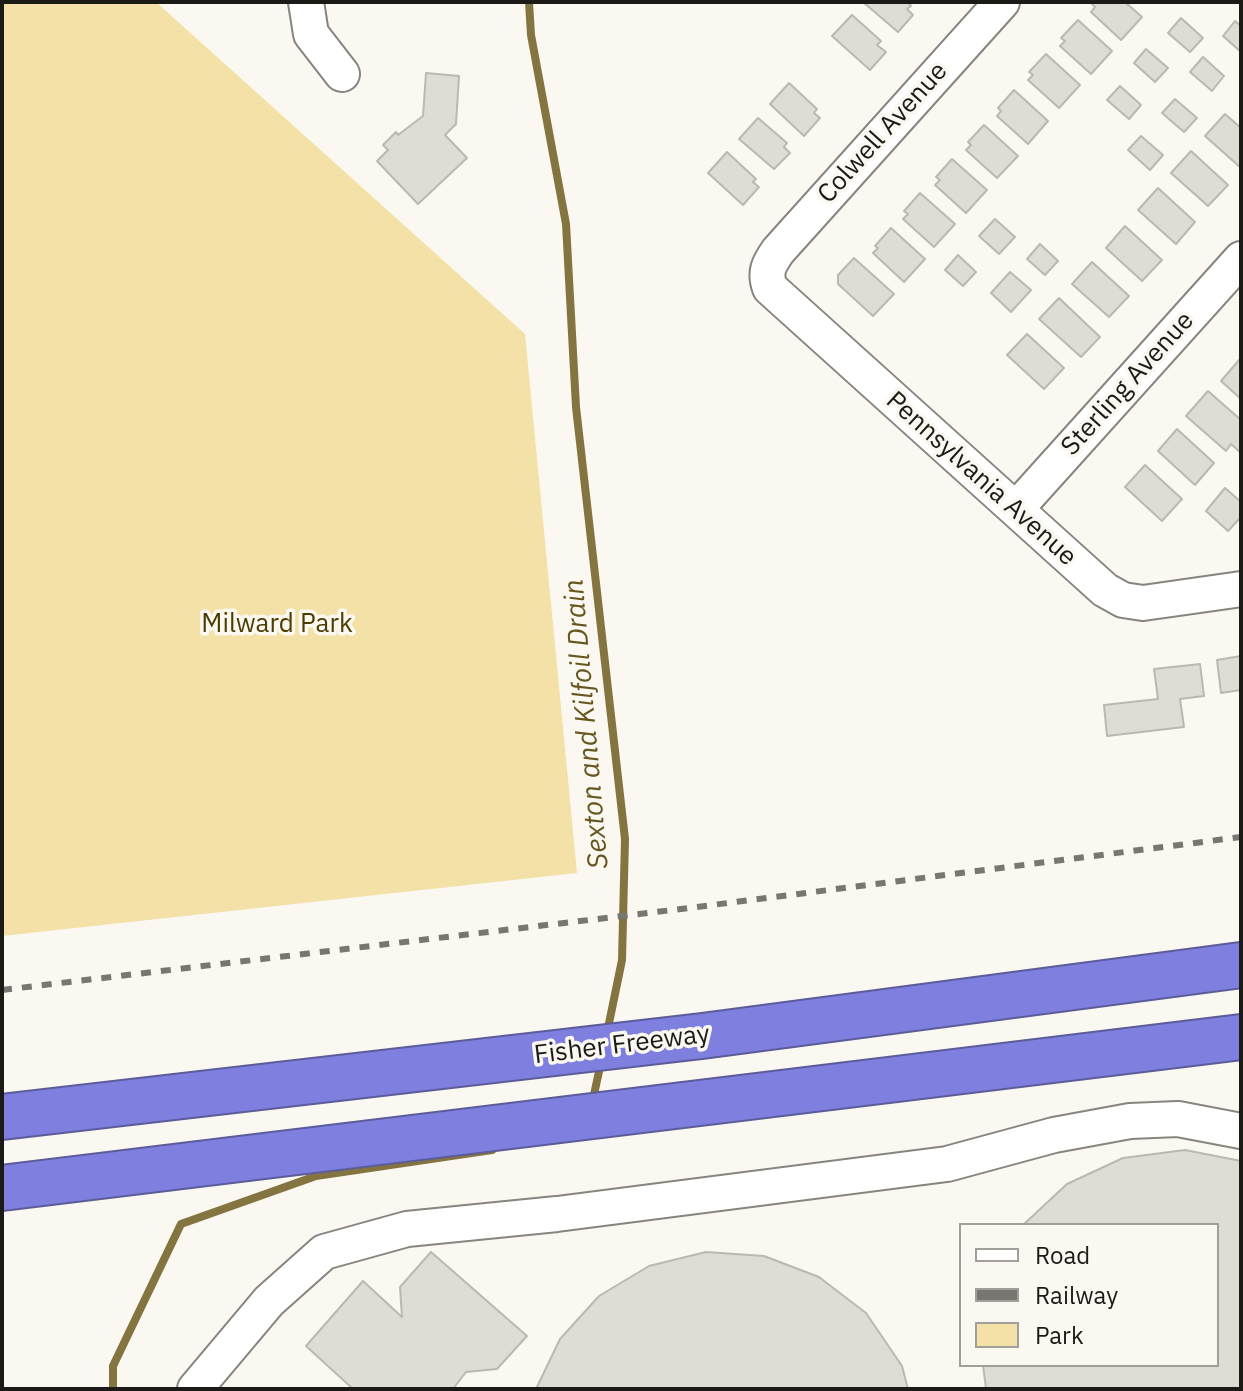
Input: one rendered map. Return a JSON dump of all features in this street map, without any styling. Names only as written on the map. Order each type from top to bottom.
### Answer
[{"type":"highway","name":"Fisher Freeway","points":[[2,1117],[702,1036],[1241,965]]},
{"type":"highway","points":[[2,1188],[1241,1037]]},
{"type":"street","points":[[306,2],[311,34],[342,74]]},
{"type":"street","name":"Colwell Avenue","points":[[767,267],[788,239],[1002,2]]},
{"type":"street","name":"Sterling Avenue","points":[[1016,509],[1241,259]]},
{"type":"street","name":"Pennsylvania Avenue","points":[[767,267],[767,280],[775,294],[1105,590],[1123,600],[1143,603],[1241,589]]},
{"type":"street","points":[[195,1389],[269,1301],[324,1252],[407,1229],[557,1214],[947,1164],[1054,1135],[1130,1121],[1178,1119],[1241,1131]]},
{"type":"green space","name":"Milward Park","points":[[2,2],[156,2],[525,334],[577,873],[2,936]]},
{"type":"building","points":[[863,2],[907,2],[911,6],[907,9],[913,15],[898,32]]},
{"type":"building","points":[[1094,2],[1125,2],[1142,17],[1121,40],[1091,12]]},
{"type":"building","points":[[852,15],[881,41],[877,45],[886,52],[870,70],[832,36]]},
{"type":"building","points":[[1181,18],[1203,38],[1190,52],[1168,33]]},
{"type":"building","points":[[1078,20],[1112,51],[1091,74],[1060,46],[1065,41],[1061,38]]},
{"type":"building","points":[[1235,21],[1241,26],[1241,52],[1223,36]]},
{"type":"building","points":[[1146,49],[1168,68],[1155,82],[1134,63]]},
{"type":"building","points":[[1046,54],[1080,85],[1059,108],[1028,80],[1033,75],[1029,72]]},
{"type":"building","points":[[1203,57],[1224,76],[1212,91],[1190,72]]},
{"type":"building","points":[[426,73],[459,76],[456,124],[445,135],[467,158],[418,204],[377,161],[388,150],[383,145],[396,132],[398,135],[423,116]]},
{"type":"building","points":[[789,83],[817,109],[814,113],[820,118],[804,136],[770,104]]},
{"type":"building","points":[[1120,86],[1141,105],[1129,119],[1107,100]]},
{"type":"building","points":[[1014,90],[1048,121],[1028,144],[997,116],[1001,111],[998,108]]},
{"type":"building","points":[[1175,99],[1197,118],[1184,132],[1162,113]]},
{"type":"building","points":[[1225,114],[1241,128],[1241,168],[1205,136]]},
{"type":"building","points":[[758,118],[787,143],[784,147],[790,153],[774,169],[739,139]]},
{"type":"building","points":[[984,125],[1018,156],[997,178],[966,150],[971,145],[968,142]]},
{"type":"building","points":[[1141,136],[1163,155],[1150,170],[1128,150]]},
{"type":"building","points":[[1191,151],[1228,185],[1208,206],[1171,173]]},
{"type":"building","points":[[727,152],[756,179],[753,182],[759,187],[743,205],[708,173]]},
{"type":"building","points":[[952,159],[987,190],[966,213],[935,185],[940,180],[936,177]]},
{"type":"building","points":[[1158,188],[1195,222],[1176,244],[1138,210]]},
{"type":"building","points":[[920,193],[955,224],[934,247],[903,219],[908,214],[904,211]]},
{"type":"building","points":[[995,219],[1015,237],[999,254],[979,236]]},
{"type":"building","points":[[1125,226],[1162,260],[1142,281],[1106,248]]},
{"type":"building","points":[[891,228],[925,259],[904,282],[873,253],[878,248],[875,246]]},
{"type":"building","points":[[1040,244],[1058,261],[1045,275],[1027,259]]},
{"type":"building","points":[[958,255],[976,272],[963,286],[945,270]]},
{"type":"building","points":[[854,258],[894,294],[873,316],[838,284],[838,275]]},
{"type":"building","points":[[1092,262],[1129,296],[1109,317],[1072,284]]},
{"type":"building","points":[[1010,272],[1031,290],[1011,312],[991,293]]},
{"type":"building","points":[[1059,298],[1100,337],[1081,357],[1039,319]]},
{"type":"building","points":[[1027,334],[1064,368],[1044,389],[1007,355]]},
{"type":"building","points":[[1241,359],[1241,399],[1221,381]]},
{"type":"building","points":[[1208,391],[1241,420],[1241,453],[1231,444],[1226,451],[1186,416]]},
{"type":"building","points":[[1177,429],[1214,463],[1195,485],[1158,451]]},
{"type":"building","points":[[1145,465],[1182,499],[1162,521],[1125,487]]},
{"type":"building","points":[[1225,488],[1241,502],[1241,517],[1228,531],[1206,511]]},
{"type":"building","points":[[1241,656],[1241,690],[1221,693],[1217,660]]},
{"type":"building","points":[[1200,664],[1204,696],[1180,699],[1184,727],[1107,736],[1104,705],[1158,699],[1154,669]]},
{"type":"building","points":[[1185,1150],[1241,1161],[1241,1389],[986,1389],[983,1367],[1219,1367],[1219,1223],[1025,1223],[1067,1184],[1123,1158]]},
{"type":"building","points":[[431,1252],[527,1336],[497,1369],[466,1372],[453,1389],[353,1389],[306,1346],[363,1281],[402,1317],[400,1287]]},
{"type":"building","points":[[706,1252],[764,1256],[819,1277],[866,1313],[902,1366],[908,1389],[536,1389],[560,1339],[599,1296],[649,1266]]},
{"type":"waterway","name":"Sexton and Kilfoil Drain","points":[[529,2],[531,35],[566,224],[576,407],[625,839],[622,960],[607,1033]]},
{"type":"waterway","name":"Sexton and Kilfoil Drain","points":[[592,1104],[601,1062]]},
{"type":"waterway","name":"Sexton and Kilfoil Drain","points":[[113,1389],[113,1366],[181,1224],[316,1176],[492,1150]]},
{"type":"railway","points":[[2,990],[681,909],[1241,837]]}]
